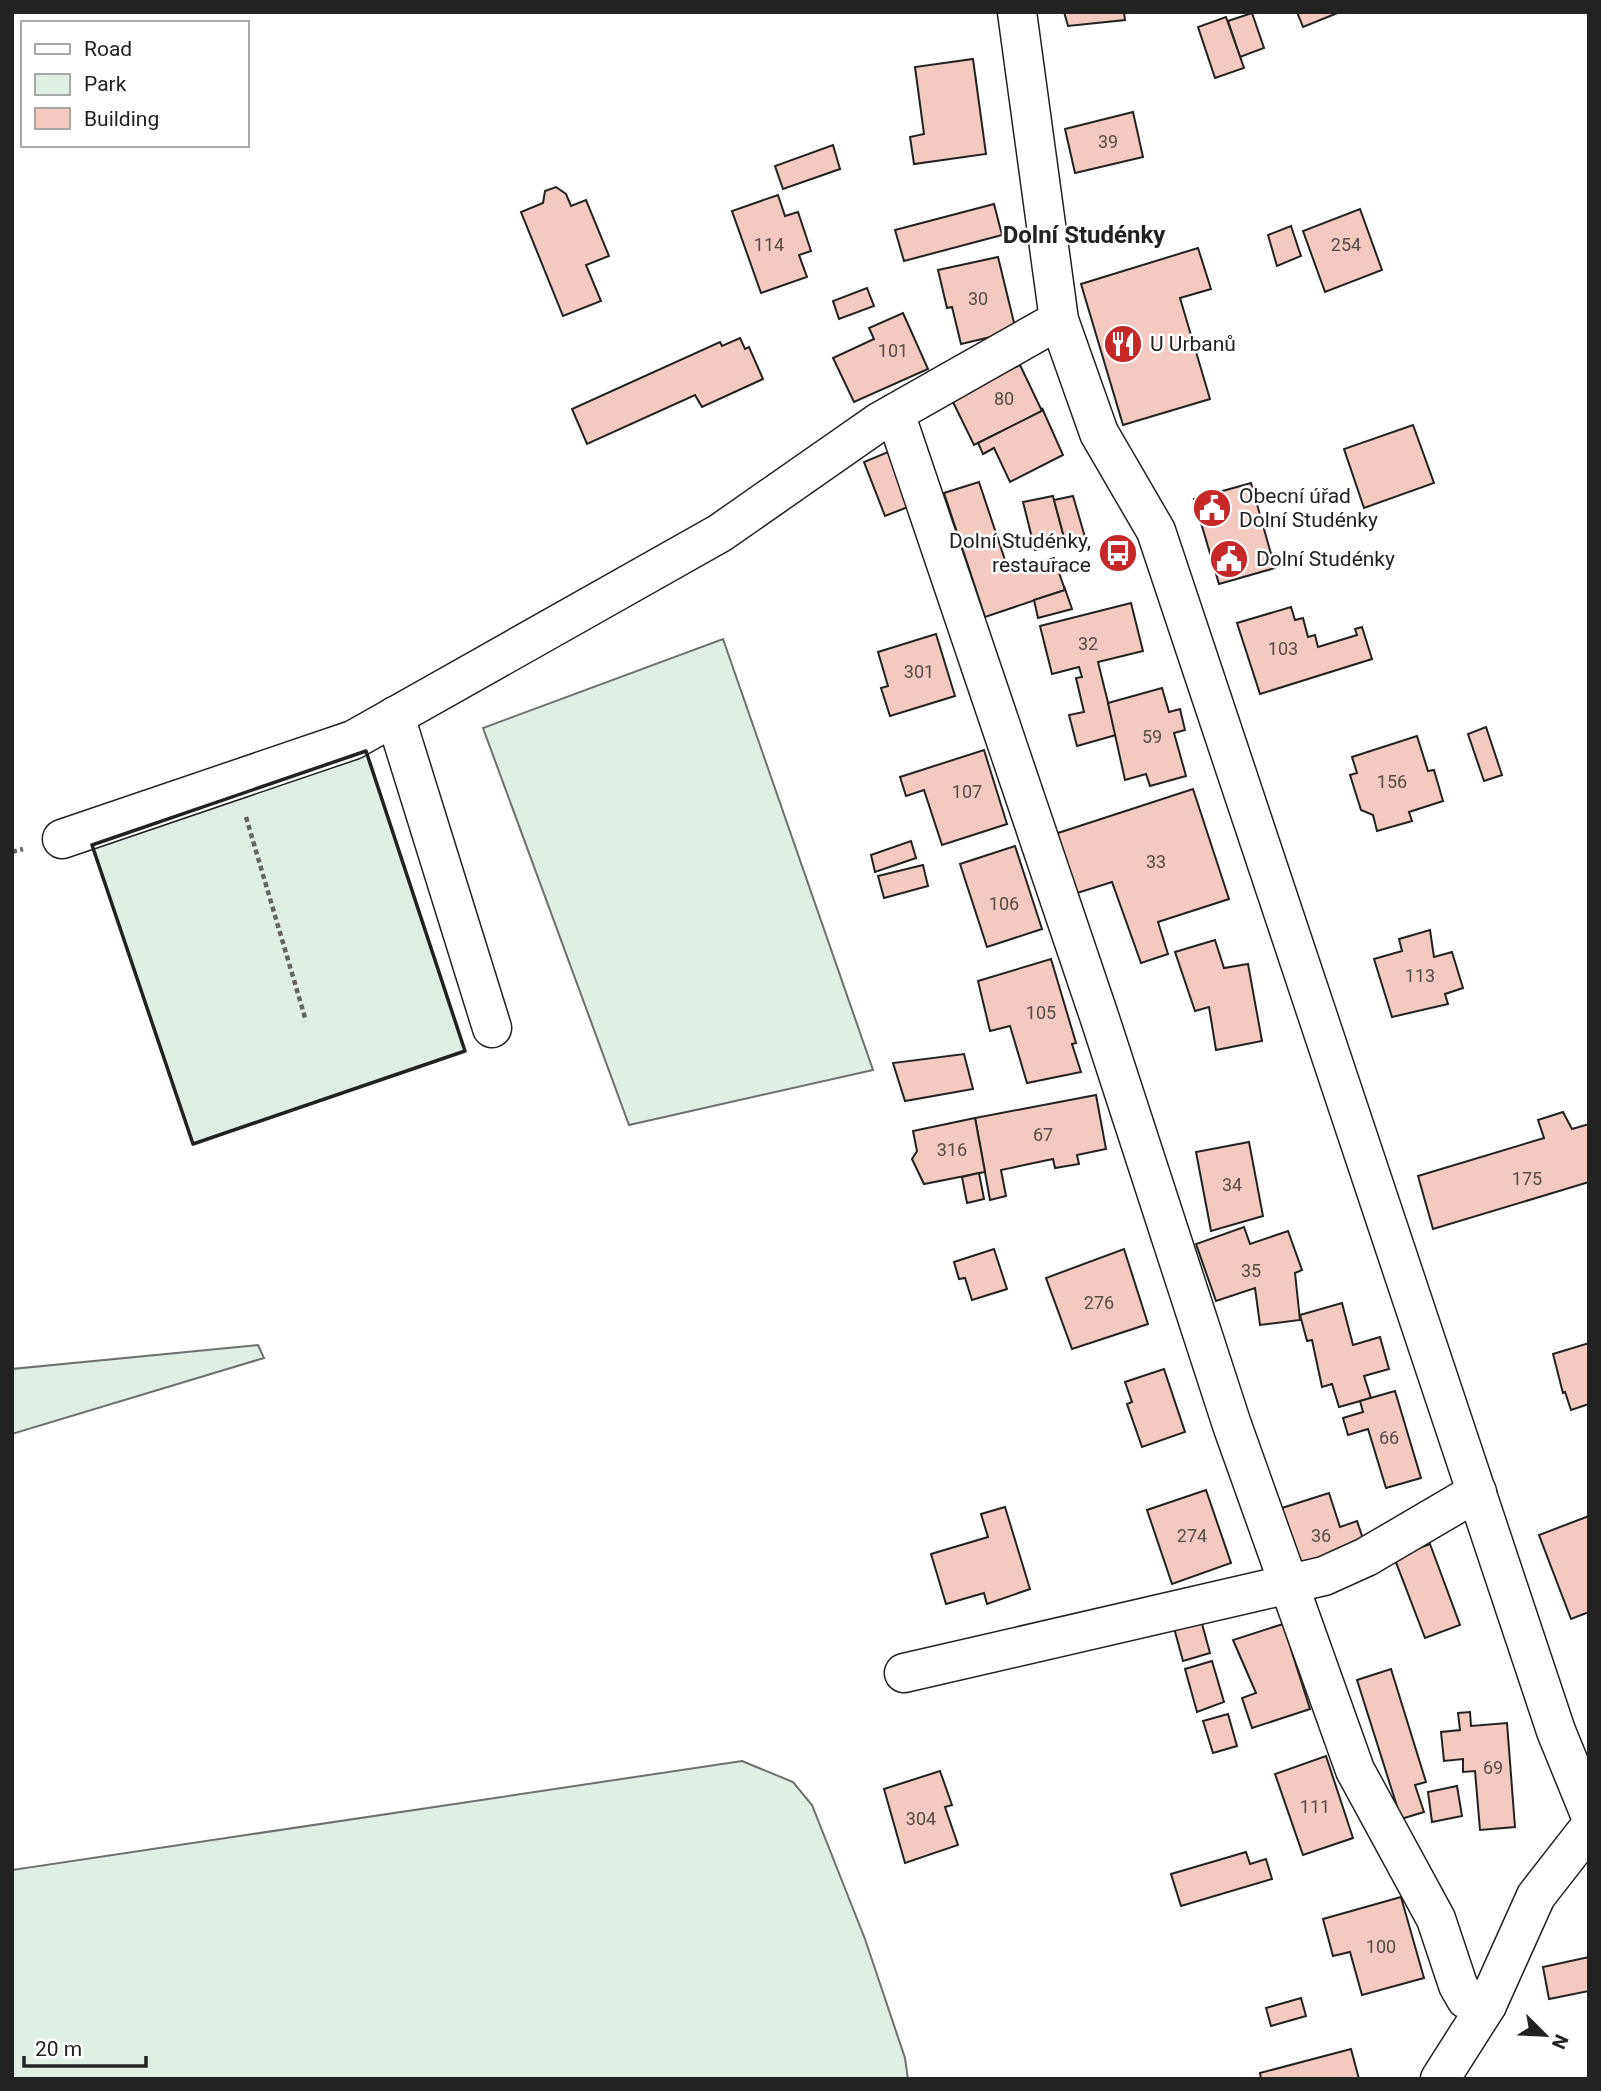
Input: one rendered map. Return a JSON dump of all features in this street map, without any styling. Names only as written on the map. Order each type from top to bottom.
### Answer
[{"type":"street","points":[[1017,12],[1059,320],[1099,433],[1156,531],[1556,1731],[1589,1812]]},
{"type":"street","points":[[62,839],[353,740],[720,533],[895,413],[1059,320]]},
{"type":"street","points":[[895,413],[1077,951],[1232,1425],[1355,1770],[1436,1919],[1458,1985],[1466,1999],[1487,2005]]},
{"type":"street","points":[[395,716],[492,1028]]},
{"type":"street","points":[[904,1673],[1324,1576],[1366,1557],[1476,1492]]},
{"type":"street","points":[[1440,2079],[1487,2005],[1536,1896],[1589,1828]]},
{"type":"path","points":[[236,779],[306,1021]]},
{"type":"green space","points":[[723,639],[873,1070],[629,1125],[483,728]]},
{"type":"green space","points":[[366,751],[465,1051],[193,1144],[92,845]]},
{"type":"green space","points":[[258,1345],[264,1358],[12,1434],[12,1369]]},
{"type":"green space","points":[[742,1761],[793,1782],[812,1805],[865,1939],[905,2058],[908,2079],[12,2079],[12,1870]]},
{"type":"building","points":[[1064,12],[1124,12],[1125,20],[1068,26]]},
{"type":"building","points":[[1297,12],[1340,12],[1303,27]]},
{"type":"building","points":[[1252,13],[1264,48],[1240,57],[1228,21]]},
{"type":"building","points":[[1226,17],[1244,68],[1215,78],[1198,27]]},
{"type":"building","points":[[973,59],[986,154],[914,164],[910,137],[924,134],[915,67]]},
{"type":"building","points":[[1133,112],[1143,157],[1075,173],[1065,129]]},
{"type":"building","points":[[833,145],[840,169],[783,189],[775,166]]},
{"type":"building","points":[[556,187],[566,194],[571,206],[586,200],[609,256],[586,265],[601,301],[563,316],[521,212],[543,203],[545,191]]},
{"type":"building","points":[[778,195],[785,216],[798,212],[811,251],[799,255],[807,277],[761,293],[732,211]]},
{"type":"building","points":[[994,204],[1002,235],[904,261],[895,230]]},
{"type":"building","points":[[1360,209],[1382,270],[1325,292],[1303,231]]},
{"type":"building","points":[[1291,226],[1301,256],[1277,266],[1268,235]]},
{"type":"building","points":[[1198,248],[1211,289],[1180,298],[1210,399],[1123,425],[1081,284]]},
{"type":"building","points":[[998,257],[1016,331],[961,344],[952,307],[947,308],[938,270]]},
{"type":"building","points":[[867,288],[874,306],[839,319],[833,301]]},
{"type":"building","points":[[903,313],[928,369],[854,402],[833,358],[874,339],[869,328]]},
{"type":"building","points":[[740,338],[745,349],[749,347],[763,379],[702,407],[695,395],[587,444],[572,409],[720,342],[722,346]]},
{"type":"building","points":[[1020,365],[1042,411],[974,445],[951,398]]},
{"type":"building","points":[[1042,408],[1063,455],[1010,482],[994,448],[983,454],[978,443],[1042,411]]},
{"type":"building","points":[[1413,425],[1434,483],[1364,508],[1344,449]]},
{"type":"building","points":[[888,452],[908,507],[885,516],[864,462]]},
{"type":"building","points":[[979,482],[1009,572],[1054,558],[1065,590],[985,617],[944,493]]},
{"type":"building","points":[[1251,483],[1275,568],[1219,584],[1194,499]]},
{"type":"building","points":[[1053,496],[1065,541],[1035,550],[1023,502]]},
{"type":"building","points":[[1073,496],[1085,537],[1065,541],[1054,500]]},
{"type":"building","points":[[1064,586],[1072,609],[1038,618],[1034,600],[1065,590]]},
{"type":"building","points":[[1131,603],[1143,651],[1098,662],[1116,735],[1077,746],[1069,715],[1084,712],[1076,678],[1082,677],[1079,667],[1052,674],[1040,626]]},
{"type":"building","points":[[1291,607],[1295,620],[1303,618],[1308,637],[1315,635],[1318,647],[1357,635],[1355,629],[1362,627],[1372,659],[1260,694],[1237,623]]},
{"type":"building","points":[[936,634],[955,696],[890,716],[881,688],[888,686],[878,652]]},
{"type":"building","points":[[1162,688],[1169,712],[1180,709],[1185,730],[1174,733],[1186,776],[1150,786],[1146,774],[1125,780],[1108,703]]},
{"type":"building","points":[[1486,727],[1502,775],[1484,781],[1468,734]]},
{"type":"building","points":[[1417,736],[1428,771],[1434,770],[1443,801],[1409,812],[1412,821],[1377,831],[1373,815],[1361,810],[1350,775],[1357,773],[1352,757]]},
{"type":"building","points":[[984,750],[1007,824],[942,845],[924,790],[906,796],[900,777]]},
{"type":"building","points":[[1193,789],[1229,899],[1158,922],[1168,954],[1141,963],[1112,882],[1074,894],[1055,834]]},
{"type":"building","points":[[911,841],[916,858],[875,872],[871,855]]},
{"type":"building","points":[[1015,846],[1042,929],[987,947],[960,864]]},
{"type":"building","points":[[923,865],[928,886],[884,898],[878,876]]},
{"type":"building","points":[[1430,930],[1434,957],[1452,952],[1463,988],[1445,994],[1448,1004],[1392,1017],[1374,959],[1402,951],[1399,939]]},
{"type":"building","points":[[1215,940],[1224,968],[1248,964],[1262,1041],[1216,1050],[1209,1007],[1195,1011],[1175,952]]},
{"type":"building","points":[[1051,959],[1076,1043],[1072,1044],[1081,1072],[1027,1083],[1010,1026],[990,1031],[978,981]]},
{"type":"building","points":[[964,1054],[973,1089],[905,1101],[893,1063]]},
{"type":"building","points":[[1096,1095],[1106,1149],[1077,1155],[1079,1164],[1055,1168],[1053,1159],[1001,1170],[1006,1196],[990,1200],[975,1118]]},
{"type":"building","points":[[1563,1112],[1572,1129],[1589,1124],[1589,1182],[1433,1229],[1418,1176],[1544,1138],[1538,1120]]},
{"type":"building","points":[[975,1118],[985,1172],[924,1184],[912,1159],[917,1151],[913,1131]]},
{"type":"building","points":[[1249,1142],[1263,1216],[1211,1231],[1196,1152]]},
{"type":"building","points":[[979,1173],[984,1199],[967,1203],[962,1177]]},
{"type":"building","points":[[1244,1227],[1250,1244],[1288,1231],[1302,1270],[1295,1273],[1300,1320],[1260,1325],[1255,1288],[1216,1301],[1196,1244]]},
{"type":"building","points":[[994,1249],[1007,1289],[972,1300],[965,1278],[959,1279],[954,1262]]},
{"type":"building","points":[[1124,1249],[1148,1324],[1072,1349],[1046,1278]]},
{"type":"building","points":[[1342,1303],[1353,1345],[1380,1337],[1389,1369],[1364,1376],[1371,1398],[1339,1407],[1332,1384],[1322,1387],[1312,1340],[1307,1341],[1300,1315]]},
{"type":"building","points":[[1589,1343],[1589,1404],[1571,1410],[1565,1392],[1563,1393],[1553,1354]]},
{"type":"building","points":[[1164,1369],[1185,1432],[1142,1447],[1127,1404],[1132,1402],[1125,1382]]},
{"type":"building","points":[[1395,1391],[1421,1478],[1386,1488],[1368,1429],[1348,1435],[1343,1418],[1363,1412],[1360,1401]]},
{"type":"building","points":[[1206,1490],[1231,1563],[1172,1584],[1147,1510]]},
{"type":"building","points":[[1329,1493],[1340,1527],[1357,1521],[1366,1548],[1302,1570],[1282,1508]]},
{"type":"building","points":[[1005,1507],[1030,1589],[987,1604],[984,1593],[946,1604],[931,1554],[988,1537],[981,1514]]},
{"type":"building","points":[[1589,1516],[1589,1612],[1571,1619],[1539,1535]]},
{"type":"building","points":[[1430,1544],[1460,1625],[1425,1638],[1394,1557]]},
{"type":"building","points":[[1201,1620],[1210,1653],[1183,1661],[1174,1628]]},
{"type":"building","points":[[1283,1624],[1310,1709],[1252,1728],[1242,1698],[1256,1693],[1233,1640]]},
{"type":"building","points":[[1212,1661],[1224,1702],[1197,1712],[1185,1669]]},
{"type":"building","points":[[1391,1669],[1426,1782],[1415,1785],[1424,1812],[1401,1819],[1357,1680]]},
{"type":"building","points":[[1470,1712],[1471,1726],[1507,1723],[1515,1827],[1480,1830],[1475,1771],[1463,1772],[1463,1759],[1444,1761],[1441,1732],[1460,1730],[1458,1713]]},
{"type":"building","points":[[1228,1714],[1237,1746],[1213,1753],[1203,1721]]},
{"type":"building","points":[[1326,1756],[1353,1838],[1303,1855],[1275,1774]]},
{"type":"building","points":[[940,1771],[952,1805],[945,1807],[958,1845],[905,1863],[884,1789]]},
{"type":"building","points":[[1457,1786],[1462,1816],[1432,1822],[1428,1792]]},
{"type":"building","points":[[1246,1852],[1250,1864],[1266,1859],[1272,1879],[1181,1906],[1171,1874]]},
{"type":"building","points":[[1401,1897],[1424,1978],[1362,1995],[1350,1952],[1333,1956],[1323,1919]]},
{"type":"building","points":[[1589,1957],[1589,1991],[1549,1999],[1543,1967]]},
{"type":"building","points":[[1301,1998],[1306,2016],[1271,2026],[1266,2008]]},
{"type":"building","points":[[1351,2049],[1359,2079],[1261,2079],[1260,2073]]},
{"type":"wall","points":[[366,751],[465,1051],[193,1144],[92,845],[366,751]]},
{"type":"place","name":"U Urbanů","points":[[1123,344]]},
{"type":"place","name":"Obecní úřad Dolní Studénky","points":[[1212,508]]},
{"type":"place","name":"Dolní Studénky, restaurace","points":[[1118,553]]},
{"type":"place","name":"Dolní Studénky","points":[[1229,559]]},
{"type":"district","name":"Dolní Studénky","points":[[1084,235]]}]
